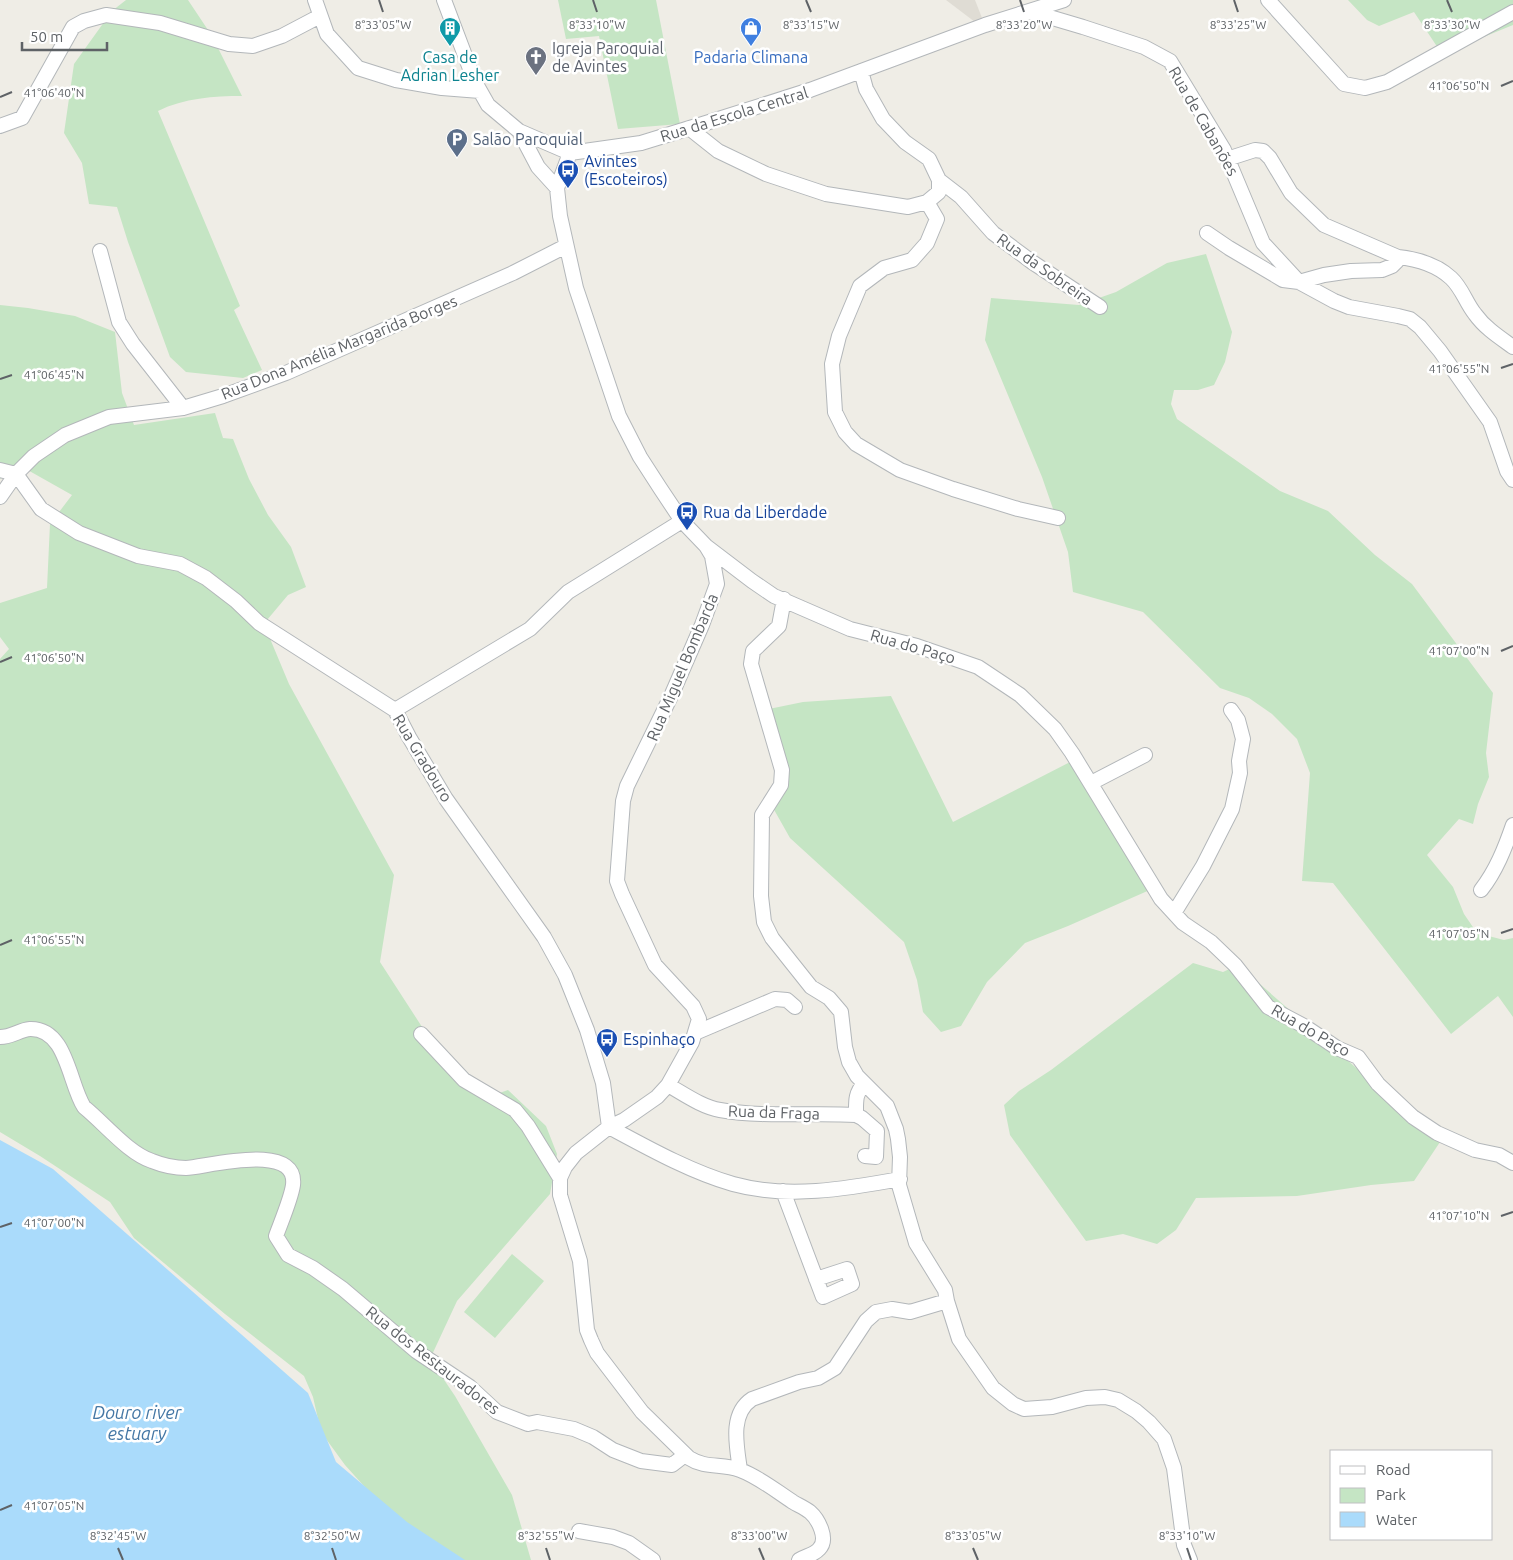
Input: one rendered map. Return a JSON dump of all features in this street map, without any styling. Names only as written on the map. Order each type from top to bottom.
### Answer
[{"type":"street","points":[[315,0],[326,34],[358,68],[396,80],[442,88],[480,91]]},
{"type":"street","points":[[444,0],[475,82],[488,105],[519,131],[570,153]]},
{"type":"street","name":"Rua da Escola Central","points":[[570,153],[642,143],[810,90],[985,25],[1064,0]]},
{"type":"street","points":[[1268,0],[1344,84],[1365,88],[1386,82],[1513,12]]},
{"type":"street","name":"Rua de Cabanões","points":[[1029,11],[1144,47],[1170,61],[1227,159],[1263,243],[1299,282],[1334,301],[1349,307],[1398,316],[1420,326],[1490,422],[1507,471],[1513,480]]},
{"type":"street","points":[[0,126],[22,118],[72,27],[84,21],[106,15],[160,23],[229,44],[253,46],[282,36],[320,16]]},
{"type":"street","name":"Rua da Sobreira","points":[[861,71],[866,89],[883,119],[906,142],[929,159],[939,180],[960,197],[993,233],[1032,262],[1100,307]]},
{"type":"street","points":[[689,128],[718,151],[766,174],[826,194],[908,207],[927,202],[940,192],[939,180]]},
{"type":"street","points":[[519,131],[538,168],[557,188]]},
{"type":"street","points":[[1227,159],[1255,150],[1263,151],[1270,158],[1292,193],[1324,224],[1398,257],[1431,264],[1452,278],[1474,313],[1486,326],[1513,347]]},
{"type":"street","name":"Rua Miguel Bombarda","points":[[560,1178],[565,1166],[576,1153],[609,1127],[624,1120],[657,1097],[668,1085],[692,1042],[699,1019],[694,1006],[652,960],[622,894],[617,869],[623,801],[627,786],[672,694],[702,625],[717,584],[712,556],[706,546],[682,521],[640,456],[619,416],[576,288],[560,216],[557,188],[570,153]]},
{"type":"street","points":[[927,202],[937,219],[927,243],[912,260],[884,268],[860,286],[839,336],[832,364],[835,412],[845,432],[856,444],[900,470],[1018,510],[1058,518]]},
{"type":"street","name":"Rua de Cabanões","points":[[1207,233],[1283,280],[1299,282]]},
{"type":"street","name":"Rua Dona Amélia Margarida Borges","points":[[0,497],[16,474],[34,456],[65,434],[109,417],[183,408],[223,396],[308,364],[495,281],[566,246]]},
{"type":"street","points":[[100,251],[119,322],[183,408]]},
{"type":"street","points":[[1299,282],[1351,271],[1382,270],[1392,266],[1398,261],[1398,257]]},
{"type":"street","points":[[0,470],[16,474]]},
{"type":"street","name":"Rua Gradouro","points":[[16,474],[42,509],[64,524],[79,533],[138,556],[180,564],[206,578],[259,622],[395,710],[446,798],[544,937],[565,975],[588,1030],[603,1083],[609,1127]]},
{"type":"street","points":[[395,710],[530,629],[568,592],[682,521]]},
{"type":"street","name":"Rua do Paço","points":[[706,546],[774,596],[850,629],[918,646],[978,667],[1020,695],[1055,729],[1072,753],[1161,899],[1184,923],[1210,942],[1234,965],[1268,1007],[1304,1026],[1336,1048],[1358,1057],[1378,1084],[1413,1117],[1437,1133],[1476,1150],[1499,1155],[1513,1163]]},
{"type":"street","points":[[784,599],[779,626],[753,651],[751,664],[782,770],[781,785],[762,815],[761,896],[764,922],[772,938],[811,987],[829,998],[842,1012],[845,1047],[849,1062],[856,1076],[888,1106],[896,1129],[900,1157],[900,1179],[904,1201],[916,1243],[945,1290],[960,1338],[978,1369],[993,1388],[1013,1404],[1024,1409],[1052,1407],[1086,1398],[1105,1397],[1118,1400],[1148,1422],[1164,1439],[1174,1468],[1184,1545],[1190,1560]]},
{"type":"street","points":[[1174,913],[1203,866],[1232,809],[1240,773],[1239,761],[1243,739],[1238,720],[1231,710]]},
{"type":"street","points":[[1090,783],[1145,755]]},
{"type":"street","points":[[1481,890],[1489,880],[1513,825]]},
{"type":"street","points":[[695,1033],[775,999],[787,1000],[795,1007]]},
{"type":"street","name":"Rua dos Restauradores","points":[[0,1036],[8,1037],[29,1029],[40,1031],[51,1037],[60,1048],[74,1080],[78,1098],[84,1107],[133,1152],[152,1161],[186,1168],[228,1161],[279,1161],[290,1171],[293,1184],[276,1236],[288,1254],[343,1289],[416,1351],[470,1387],[497,1412],[528,1424],[537,1422],[574,1429],[593,1437],[613,1450],[640,1461],[672,1464],[685,1455]]},
{"type":"street","points":[[421,1034],[464,1080],[515,1110],[528,1126],[560,1178],[560,1195],[580,1261],[587,1330],[597,1353],[642,1412],[685,1455],[698,1464],[723,1466],[740,1470],[810,1512],[823,1534],[823,1542],[820,1549],[799,1560]]},
{"type":"street","points":[[864,1084],[858,1090],[856,1115],[877,1131],[876,1157],[865,1156]]},
{"type":"street","name":"Rua da Fraga","points":[[668,1085],[701,1103],[719,1110],[762,1114],[856,1115]]},
{"type":"street","points":[[609,1127],[706,1174],[734,1184],[761,1190],[798,1192],[900,1179]]},
{"type":"street","points":[[783,1191],[816,1279]]},
{"type":"street","points":[[740,1470],[736,1430],[741,1410],[746,1403],[798,1382],[818,1378],[835,1368],[866,1321],[876,1312],[892,1309],[910,1312],[947,1301]]},
{"type":"street","points":[[579,1531],[613,1537],[629,1543],[653,1560]]},
{"type":"shaded area","points":[[946,0],[975,0],[982,18],[975,22]]},
{"type":"green space","points":[[126,0],[188,0],[212,36],[242,96],[199,99],[178,103],[158,111],[240,306],[234,310],[262,370],[243,378],[186,372],[170,357],[117,207],[89,204],[82,163],[64,133],[74,64],[112,11]]},
{"type":"green space","points":[[558,0],[656,0],[680,124],[618,129],[599,36],[566,39]]},
{"type":"green space","points":[[1348,0],[1513,0],[1513,25],[1442,54],[1414,12],[1379,26],[1367,20]]},
{"type":"green space","points":[[1206,254],[1232,332],[1225,362],[1214,385],[1198,390],[1174,390],[1171,404],[1177,419],[1280,491],[1328,511],[1375,555],[1412,584],[1493,693],[1486,753],[1489,777],[1478,804],[1473,824],[1459,819],[1427,855],[1453,887],[1464,914],[1477,933],[1504,940],[1513,938],[1513,1017],[1498,996],[1451,1034],[1333,883],[1302,881],[1310,773],[1297,739],[1272,714],[1249,698],[1220,688],[1143,612],[1073,592],[1068,552],[1042,477],[985,340],[991,298],[1079,305],[1116,292],[1167,263]]},
{"type":"green space","points":[[0,305],[75,316],[115,332],[122,393],[134,425],[215,413],[223,438],[233,439],[249,479],[268,515],[291,547],[306,587],[288,595],[267,620],[271,641],[289,684],[394,875],[380,962],[424,1030],[491,1096],[508,1090],[546,1126],[557,1154],[550,1194],[457,1301],[430,1359],[455,1396],[512,1495],[531,1560],[452,1560],[372,1495],[345,1465],[321,1432],[313,1397],[304,1376],[225,1314],[134,1238],[110,1202],[0,1132],[0,659],[9,649],[0,637],[0,603],[47,588],[50,524],[72,495],[17,464],[0,479]]},
{"type":"green space","points":[[891,696],[953,822],[1074,760],[1152,889],[1025,943],[987,982],[961,1026],[941,1032],[923,1012],[917,980],[904,942],[790,838],[768,799],[787,780],[764,710],[803,702]]},
{"type":"green space","points":[[1193,963],[1223,972],[1238,965],[1432,1134],[1442,1139],[1414,1181],[1371,1185],[1297,1196],[1196,1198],[1176,1230],[1157,1244],[1123,1234],[1086,1241],[1010,1135],[1004,1105],[1019,1091],[1051,1070]]},
{"type":"green space","points":[[512,1254],[544,1281],[495,1338],[464,1312]]},
{"type":"water","name":"Douro river estuary","points":[[0,1140],[53,1169],[308,1393],[336,1462],[407,1522],[465,1560],[0,1560]]},
{"type":"place","name":"Casa de Adrian Lesher","points":[[450,47]]},
{"type":"place","name":"Padaria Climana","points":[[751,47]]},
{"type":"place","name":"Igreja Paroquial de Avintes","points":[[536,76]]},
{"type":"place","name":"Salão Paroquial","points":[[457,158]]},
{"type":"place","name":"Avintes (Escoteiros)","points":[[568,189]]},
{"type":"place","name":"Rua da Liberdade","points":[[687,531]]},
{"type":"place","name":"Espinhaço","points":[[607,1058]]}]
